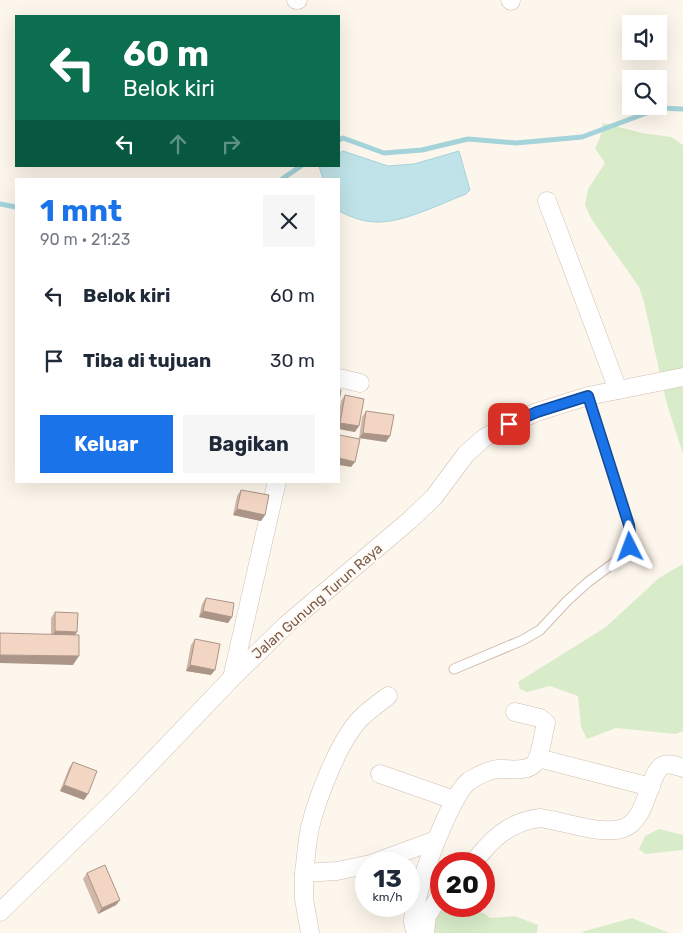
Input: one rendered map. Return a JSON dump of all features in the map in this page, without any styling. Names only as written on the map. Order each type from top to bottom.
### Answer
[{"type":"street","points":[[547,201],[618,390]]},
{"type":"street","name":"Jalan Gunung Turun Raya","points":[[0,912],[117,798],[232,678],[286,625],[395,533],[428,502],[466,454],[484,438],[509,424],[537,412],[588,396],[683,377]]},
{"type":"street","points":[[340,378],[360,383]]},
{"type":"street","points":[[232,678],[277,483]]},
{"type":"street","points":[[310,933],[304,898],[304,873],[310,827],[316,808],[336,757],[349,734],[361,718],[388,696]]},
{"type":"street","points":[[416,933],[413,923],[414,909],[436,840],[454,800],[463,787],[476,777],[497,769],[527,768],[534,764],[538,758],[546,723],[540,718],[515,712]]},
{"type":"street","points":[[482,852],[500,833],[532,819],[540,818],[594,829],[614,830],[624,828],[636,819],[656,773],[664,760],[670,755],[683,758]]},
{"type":"street","points":[[538,758],[651,787]]},
{"type":"street","points":[[661,766],[669,764],[683,768]]},
{"type":"street","points":[[380,774],[454,800]]},
{"type":"street","points":[[404,852],[436,840]]},
{"type":"street","points":[[304,873],[337,871],[355,867]]},
{"type":"street","points":[[424,933],[427,916],[430,911]]},
{"type":"lane","points":[[454,669],[523,640],[540,630],[567,601],[588,582],[626,554],[630,547],[629,525],[588,396]]},
{"type":"green space","points":[[603,123],[642,133],[671,137],[683,145],[683,454],[666,401],[639,287],[592,220],[585,205],[588,189],[605,163],[595,148],[600,138]]},
{"type":"green space","points":[[683,564],[683,731],[676,734],[616,728],[587,739],[581,727],[578,696],[550,686],[527,692],[520,689],[518,682],[606,627],[659,578]]},
{"type":"green space","points":[[659,829],[683,835],[683,850],[645,854],[639,849],[645,836]]},
{"type":"green space","points":[[515,916],[538,925],[537,933],[418,933],[432,917],[490,918]]},
{"type":"green space","points":[[632,918],[669,933],[582,933],[585,931]]},
{"type":"water","points":[[343,151],[388,166],[414,164],[459,151],[470,190],[466,194],[433,208],[398,219],[376,222],[357,219],[340,211],[340,178],[323,178],[319,167],[340,167],[340,152]]},
{"type":"building","points":[[345,395],[364,399],[359,426],[340,423]]},
{"type":"building","points":[[366,411],[394,415],[390,436],[363,433]]},
{"type":"building","points":[[340,435],[360,439],[355,462],[340,458]]},
{"type":"building","points":[[241,490],[269,495],[265,515],[237,509]]},
{"type":"building","points":[[206,598],[234,603],[232,617],[203,611]]},
{"type":"building","points":[[55,612],[78,613],[77,632],[55,631]]},
{"type":"building","points":[[0,633],[79,635],[79,656],[0,655]]},
{"type":"building","points":[[195,639],[220,644],[215,670],[190,665]]},
{"type":"building","points":[[73,762],[97,771],[88,794],[64,785]]},
{"type":"building","points":[[105,865],[120,900],[102,908],[87,873]]},
{"type":"waterway","points":[[340,140],[343,138],[384,153],[422,150],[468,139],[516,143],[582,137],[660,108],[683,109]]},
{"type":"waterway","points":[[283,178],[300,167]]},
{"type":"waterway","points":[[0,204],[15,207]]},
{"type":"route","points":[[509,424],[537,412],[588,396],[629,525],[630,547]]}]
